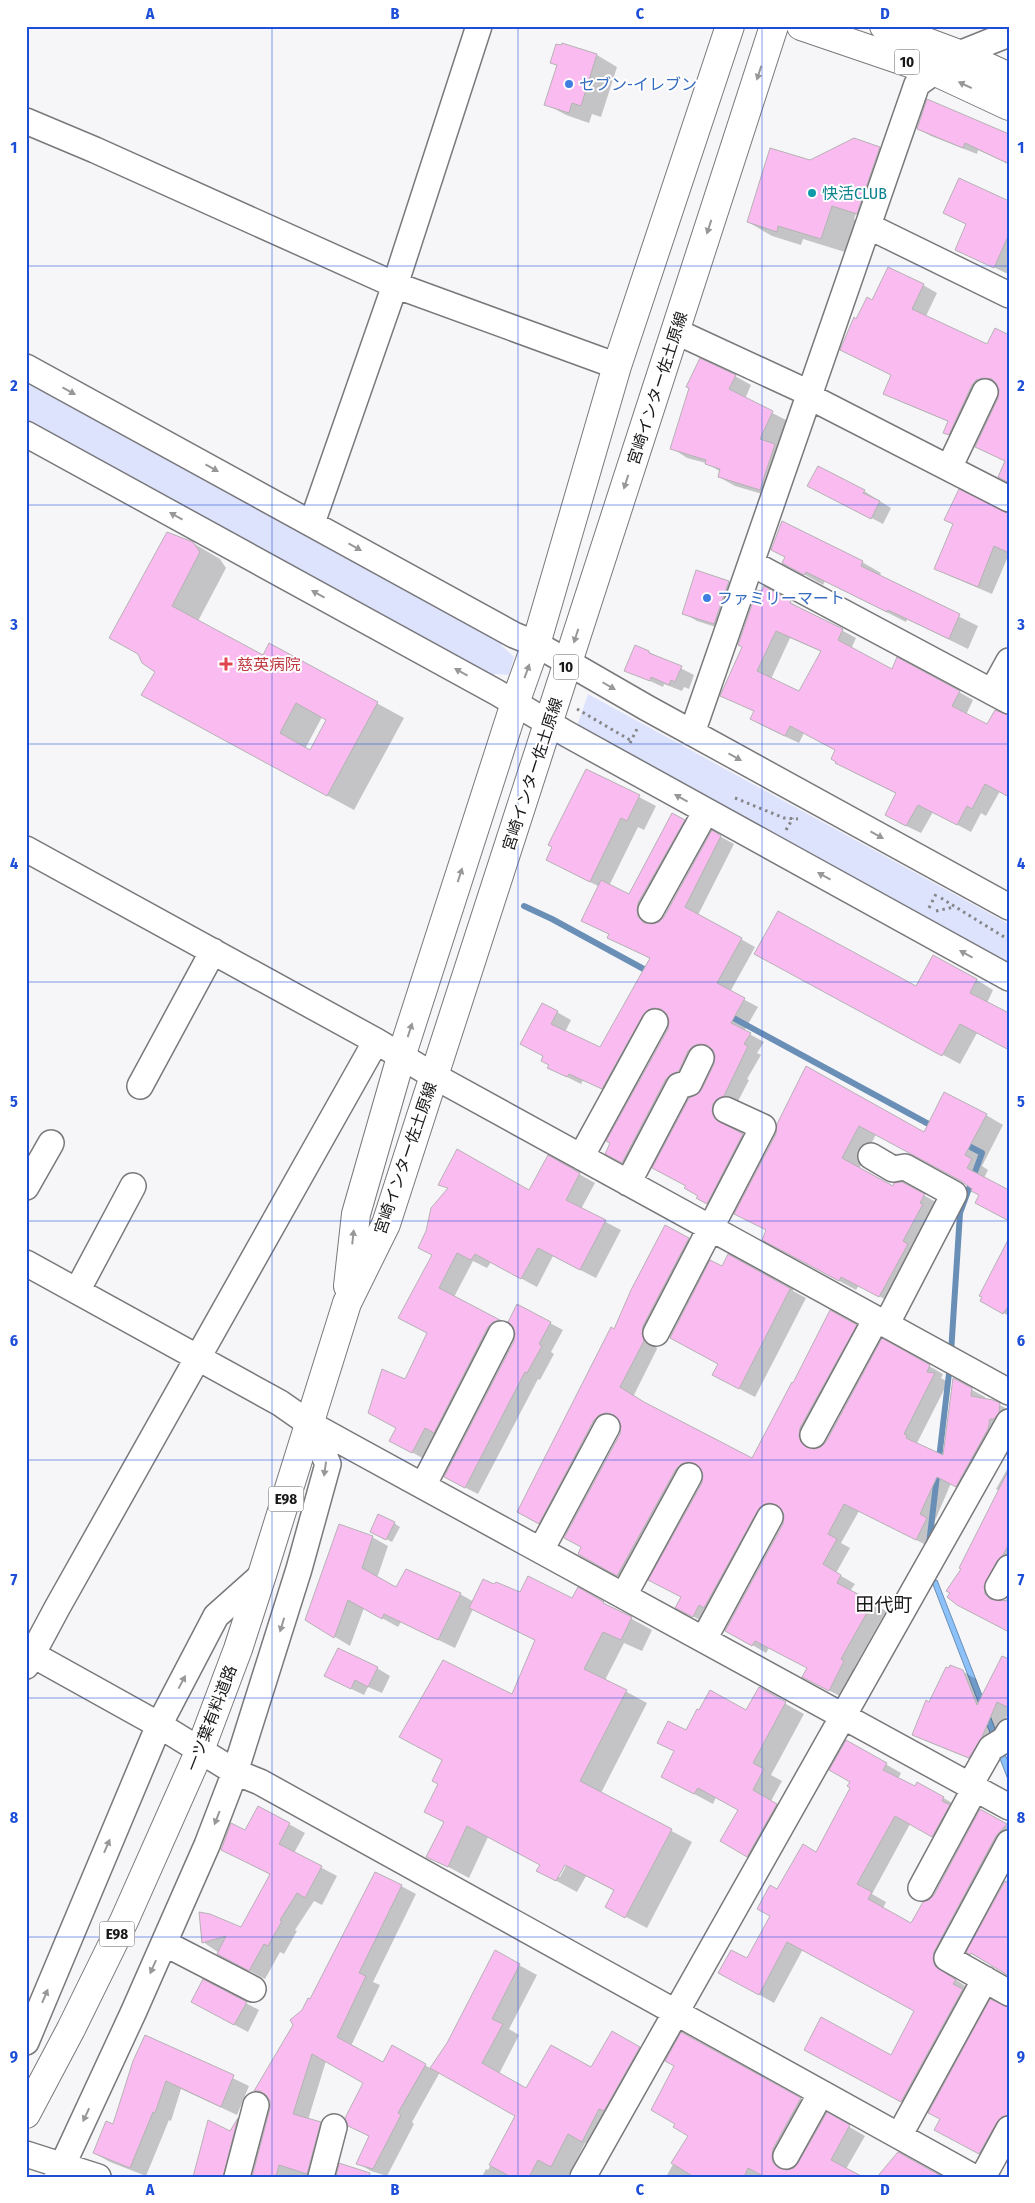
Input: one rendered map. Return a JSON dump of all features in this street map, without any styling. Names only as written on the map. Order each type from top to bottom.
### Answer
[{"type":"main road","name":"宮崎インター佐土原線","points":[[347,1302],[356,1214],[401,1057],[536,644],[617,366],[730,26]]},
{"type":"main road","name":"宮崎インター佐土原線","points":[[347,1302],[386,1224],[774,26]]},
{"type":"main road","name":"10","points":[[801,26],[936,72],[1009,106]]},
{"type":"main road","name":"10","points":[[884,26],[959,54],[1009,77]]},
{"type":"main road","name":"一ツ葉有料道路","points":[[26,2114],[71,2030],[124,1921],[200,1750],[238,1649],[347,1302]]},
{"type":"street","points":[[312,523],[395,285],[479,26]]},
{"type":"street","points":[[692,733],[917,84],[959,54],[1009,34]]},
{"type":"street","points":[[26,121],[95,150],[395,285],[617,366]]},
{"type":"street","points":[[868,226],[1009,295]]},
{"type":"street","points":[[675,331],[809,394],[816,400],[1009,499]]},
{"type":"street","points":[[26,367],[514,635],[536,644],[647,708],[1009,907]]},
{"type":"street","points":[[949,468],[985,392]]},
{"type":"street","points":[[26,434],[516,702],[548,724],[1009,978]]},
{"type":"street","points":[[750,563],[1000,696],[1009,661]]},
{"type":"street","points":[[651,910],[706,811]]},
{"type":"street","points":[[26,849],[1009,1392]]},
{"type":"street","points":[[140,1086],[213,951]]},
{"type":"street","points":[[581,1157],[655,1022]]},
{"type":"street","points":[[376,1041],[199,1358],[28,1657],[159,1725],[234,1772],[260,1782],[973,2177]]},
{"type":"street","points":[[628,1183],[679,1086],[689,1083],[701,1058]]},
{"type":"street","points":[[656,1333],[763,1127],[726,1110]]},
{"type":"street","points":[[26,1187],[51,1142]]},
{"type":"street","points":[[814,1435],[954,1194],[905,1167],[893,1169],[871,1156]]},
{"type":"street","points":[[76,1290],[132,1186]]},
{"type":"street","points":[[26,1263],[280,1403],[310,1424],[1009,1807]]},
{"type":"street","points":[[423,1486],[501,1334]]},
{"type":"street","points":[[583,2177],[1009,1422]]},
{"type":"street","points":[[60,2172],[207,1845],[234,1772],[296,1578],[328,1464],[310,1424]]},
{"type":"street","points":[[541,1550],[606,1427]]},
{"type":"street","points":[[624,1595],[688,1476]]},
{"type":"street","points":[[704,1639],[770,1517]]},
{"type":"street","points":[[26,2042],[159,1725],[216,1616],[262,1574]]},
{"type":"street","points":[[920,1888],[991,1748],[1004,1740],[1009,1732]]},
{"type":"street","points":[[1009,1843],[947,1958],[1009,1993]]},
{"type":"street","points":[[164,1943],[253,1989]]},
{"type":"street","points":[[899,2136],[985,1979]]},
{"type":"street","points":[[786,2156],[821,2093]]},
{"type":"street","points":[[237,2177],[256,2105]]},
{"type":"street","points":[[321,2177],[334,2127]]},
{"type":"street","points":[[982,2177],[1009,2129]]},
{"type":"street","points":[[26,2154],[60,2172],[98,2177]]},
{"type":"path","points":[[575,708],[638,745]]},
{"type":"path","points":[[620,764],[647,708]]},
{"type":"path","points":[[776,850],[805,795]]},
{"type":"path","points":[[733,797],[784,818],[792,818],[805,823]]},
{"type":"path","points":[[918,928],[947,873]]},
{"type":"path","points":[[927,890],[1009,940]]},
{"type":"shaded area","points":[[26,376],[499,636],[502,646],[514,657],[509,675],[495,674],[491,677],[26,423]]},
{"type":"shaded area","points":[[588,694],[1009,924],[1009,964],[577,726]]},
{"type":"water","points":[[937,1580],[1009,1764],[1009,1782],[932,1582]]},
{"type":"building","name":"セブン-イレブン","points":[[562,43],[597,54],[581,106],[572,103],[569,113],[544,105],[557,65],[550,63],[556,44],[561,45]]},
{"type":"building","points":[[927,99],[1009,134],[1009,164],[965,143],[963,148],[917,129]]},
{"type":"building","name":"快活CLUB","points":[[854,138],[880,147],[857,214],[832,206],[821,239],[778,226],[777,232],[747,222],[770,148],[810,160]]},
{"type":"building","points":[[959,178],[1009,201],[1009,234],[994,268],[955,250],[966,224],[943,213]]},
{"type":"building","points":[[888,267],[924,284],[912,309],[987,344],[995,328],[1009,335],[1009,483],[998,477],[1005,461],[975,447],[998,398],[999,390],[992,379],[983,378],[976,380],[972,385],[949,435],[943,433],[948,421],[883,394],[891,375],[840,350],[854,317],[856,319],[867,297],[872,300]]},
{"type":"building","points":[[700,358],[736,375],[729,389],[773,411],[760,439],[775,444],[760,490],[718,477],[720,469],[705,464],[706,460],[670,449],[689,388],[686,387]]},
{"type":"building","points":[[818,466],[865,490],[863,493],[880,501],[871,519],[807,486]]},
{"type":"building","points":[[959,489],[1009,513],[1009,553],[994,546],[978,587],[934,569],[953,524],[944,520]]},
{"type":"building","points":[[782,521],[863,561],[861,566],[960,614],[949,639],[888,610],[887,612],[806,572],[804,575],[782,563],[785,557],[771,550]]},
{"type":"building","name":"慈英病院","points":[[167,532],[193,542],[200,552],[172,606],[263,655],[269,643],[378,702],[327,796],[141,695],[155,672],[142,663],[138,654],[109,638]],"holes":[[[296,703],[326,720],[310,750],[280,733]]]},
{"type":"building","name":"ファミリーマート","points":[[696,570],[729,581],[714,624],[682,614]]},
{"type":"building","points":[[764,586],[791,601],[790,603],[843,629],[838,640],[892,669],[897,657],[960,691],[952,706],[987,724],[995,710],[1009,715],[1009,797],[985,784],[972,809],[967,806],[957,825],[918,805],[906,826],[885,815],[896,793],[835,763],[831,759],[835,750],[790,726],[785,736],[750,719],[754,711],[720,696],[742,647],[738,645],[757,590],[761,591]],"holes":[[[776,631],[821,651],[799,691],[757,671]]]},
{"type":"building","points":[[635,645],[649,651],[649,653],[682,666],[675,682],[671,680],[669,685],[651,677],[650,681],[624,671]]},
{"type":"building","points":[[586,769],[640,795],[627,821],[621,818],[590,882],[546,860],[552,847],[548,845]]},
{"type":"building","points":[[672,813],[685,820],[638,903],[638,917],[644,923],[652,924],[659,922],[664,917],[712,830],[721,836],[685,907],[742,938],[717,983],[745,998],[731,1023],[751,1033],[744,1044],[748,1046],[724,1096],[717,1099],[713,1104],[712,1112],[715,1119],[743,1134],[707,1204],[684,1188],[686,1186],[652,1168],[689,1098],[698,1094],[702,1089],[714,1064],[715,1056],[713,1050],[707,1045],[700,1044],[693,1046],[688,1051],[679,1071],[666,1079],[622,1163],[605,1154],[610,1143],[606,1141],[668,1029],[669,1021],[667,1014],[661,1009],[654,1008],[648,1010],[643,1015],[602,1089],[569,1074],[567,1077],[547,1068],[549,1065],[541,1061],[543,1056],[520,1044],[542,1003],[558,1011],[551,1024],[600,1047],[650,958],[607,938],[609,934],[581,921],[601,880],[629,894]]},
{"type":"building","points":[[778,911],[916,986],[933,955],[977,979],[970,993],[1009,1013],[1009,1050],[960,1024],[942,1056],[754,954]]},
{"type":"building","points":[[806,1066],[924,1132],[944,1092],[987,1114],[965,1155],[972,1159],[967,1168],[1009,1190],[1009,1221],[975,1203],[979,1195],[971,1191],[972,1189],[961,1181],[859,1126],[842,1158],[893,1186],[894,1183],[902,1182],[925,1194],[920,1203],[923,1204],[903,1241],[908,1244],[879,1297],[841,1277],[839,1281],[762,1240],[766,1230],[734,1214],[776,1134],[777,1124]]},
{"type":"building","points":[[457,1149],[529,1190],[548,1155],[580,1173],[566,1200],[606,1220],[580,1270],[538,1248],[521,1279],[475,1254],[471,1260],[457,1253],[439,1288],[500,1320],[493,1322],[488,1327],[434,1433],[425,1428],[412,1453],[389,1441],[396,1428],[368,1413],[382,1369],[405,1379],[427,1333],[398,1318],[432,1255],[418,1248],[426,1231],[431,1208],[448,1188],[438,1185]]},
{"type":"building","points":[[665,1225],[689,1238],[643,1326],[642,1334],[644,1341],[620,1387],[644,1402],[752,1458],[830,1310],[857,1325],[800,1428],[799,1436],[801,1442],[806,1447],[814,1449],[821,1447],[826,1442],[882,1338],[930,1365],[927,1372],[935,1373],[904,1434],[907,1435],[906,1438],[943,1455],[953,1378],[972,1388],[971,1396],[1000,1403],[999,1413],[994,1419],[990,1419],[988,1429],[956,1487],[937,1477],[920,1514],[927,1518],[916,1540],[844,1504],[828,1534],[837,1539],[823,1564],[841,1575],[837,1583],[873,1602],[841,1659],[844,1661],[829,1691],[802,1677],[807,1668],[755,1641],[752,1646],[725,1631],[783,1524],[784,1516],[782,1510],[777,1505],[769,1503],[763,1505],[758,1510],[704,1608],[699,1605],[693,1617],[675,1608],[681,1597],[648,1580],[702,1483],[703,1475],[701,1469],[696,1464],[688,1462],[681,1464],[676,1469],[617,1576],[578,1554],[581,1547],[564,1538],[620,1434],[621,1426],[619,1420],[614,1415],[606,1413],[599,1415],[594,1420],[539,1524],[517,1512],[611,1327],[614,1329],[631,1290]]},
{"type":"building","points":[[1009,1238],[1009,1305],[1003,1314],[980,1301],[982,1297],[979,1296]]},
{"type":"building","points":[[728,1254],[793,1290],[790,1289],[739,1389],[712,1375],[718,1364],[670,1338],[710,1260],[722,1266]]},
{"type":"building","points":[[517,1304],[551,1322],[539,1344],[542,1346],[527,1373],[525,1372],[465,1488],[444,1477],[514,1341],[515,1333],[513,1327],[508,1322]]},
{"type":"building","points":[[1009,1469],[1009,1544],[997,1561],[984,1586],[985,1594],[990,1599],[1009,1601],[1009,1632],[957,1605],[947,1597],[950,1593],[946,1591],[961,1569],[959,1568]]},
{"type":"building","points":[[378,1514],[395,1522],[386,1540],[370,1532]]},
{"type":"building","points":[[339,1524],[373,1536],[362,1568],[396,1587],[406,1569],[461,1593],[438,1640],[384,1614],[382,1619],[348,1600],[334,1638],[305,1620]]},
{"type":"building","points":[[528,1576],[572,1598],[578,1587],[603,1603],[632,1617],[621,1640],[603,1632],[584,1669],[627,1690],[580,1781],[672,1829],[625,1918],[605,1907],[614,1890],[565,1865],[556,1881],[536,1871],[540,1865],[467,1826],[448,1867],[426,1857],[444,1822],[424,1812],[438,1784],[432,1781],[442,1760],[399,1737],[443,1660],[512,1694],[535,1640],[469,1608],[483,1579],[520,1592]]},
{"type":"building","points":[[338,1648],[378,1667],[368,1687],[355,1680],[351,1689],[324,1676]]},
{"type":"building","points":[[1002,1656],[1009,1659],[1007,1679],[1009,1680],[1009,1708],[997,1702],[982,1737],[969,1758],[912,1735],[926,1700],[929,1702],[946,1667],[949,1668],[950,1665],[963,1670],[977,1705]]},
{"type":"building","points":[[759,1687],[786,1702],[753,1763],[764,1769],[753,1790],[777,1804],[747,1857],[720,1841],[738,1810],[698,1788],[694,1794],[661,1777],[674,1751],[657,1743],[668,1721],[686,1730],[710,1690],[746,1710]]},
{"type":"building","points":[[846,1740],[887,1763],[883,1770],[915,1786],[917,1782],[944,1797],[942,1801],[950,1805],[932,1837],[895,1816],[857,1884],[872,1892],[868,1899],[911,1923],[923,1902],[929,1900],[934,1895],[980,1809],[1007,1824],[996,1836],[934,1952],[935,1966],[956,1980],[953,1984],[963,1989],[901,2102],[804,2050],[821,2017],[891,2055],[914,2011],[787,1942],[759,1995],[718,1973],[731,1950],[747,1958],[770,1916],[757,1909],[770,1885],[777,1889],[803,1844],[816,1852],[850,1788],[847,1786],[850,1782],[829,1770]]},
{"type":"building","points":[[258,1806],[290,1823],[279,1844],[322,1866],[305,1898],[297,1893],[280,1920],[282,1921],[268,1946],[264,1944],[249,1971],[217,1954],[226,1936],[202,1943],[199,1912],[210,1914],[241,1927],[270,1874],[221,1850],[231,1823],[245,1830]]},
{"type":"building","points":[[375,1872],[402,1885],[359,1973],[366,1976],[337,2037],[383,2062],[392,2045],[426,2064],[398,2113],[401,2115],[373,2169],[356,2164],[369,2136],[348,2126],[345,2118],[363,2083],[312,2054],[293,2114],[321,2122],[307,2174],[279,2165],[276,2177],[252,2177],[270,2108],[270,2101],[266,2095],[260,2091],[254,2091],[293,2025],[290,2020],[302,2010],[308,1998],[310,1999]]},
{"type":"building","points":[[1005,1881],[1009,1884],[1009,1976],[971,1953],[970,1955],[966,1952]]},
{"type":"building","points":[[495,1950],[520,1964],[492,2019],[503,2024],[482,2063],[526,2088],[551,2045],[591,2067],[612,2031],[640,2047],[604,2111],[599,2109],[582,2142],[568,2134],[551,2167],[538,2160],[529,2177],[511,2177],[489,2165],[515,2116],[430,2068],[447,2043]]},
{"type":"building","points":[[203,1979],[247,2002],[234,2025],[191,2002]]},
{"type":"building","points":[[990,1999],[1009,2007],[1009,2115],[1002,2117],[997,2122],[979,2154],[934,2130],[940,2119],[928,2113]]},
{"type":"building","points":[[681,2032],[801,2098],[773,2149],[773,2163],[779,2168],[787,2170],[794,2168],[827,2112],[850,2125],[831,2160],[863,2177],[765,2177],[748,2168],[744,2177],[694,2177],[671,2163],[688,2136],[673,2127],[675,2124],[651,2110],[674,2066],[665,2061]]},
{"type":"building","points":[[145,2035],[234,2075],[221,2107],[166,2081],[155,2113],[153,2112],[130,2168],[93,2153],[106,2121],[113,2124],[133,2061]]},
{"type":"building","points":[[238,2118],[223,2177],[193,2177],[208,2120],[230,2131]]},
{"type":"building","points":[[898,2152],[943,2177],[877,2177]]},
{"type":"building","points":[[339,2163],[370,2173],[369,2177],[336,2177]]},
{"type":"waterway","points":[[524,906],[552,919],[651,973]]},
{"type":"waterway","points":[[728,1015],[934,1127]]},
{"type":"waterway","points":[[951,1353],[960,1213],[982,1153],[963,1143]]},
{"type":"waterway","points":[[929,1544],[950,1365]]},
{"type":"place","name":"セブン-イレブン","points":[[569,84]]},
{"type":"place","name":"快活CLUB","points":[[812,193]]},
{"type":"place","name":"ファミリーマート","points":[[707,598]]},
{"type":"place","name":"慈英病院","points":[[226,664]]},
{"type":"district","name":"田代町","points":[[884,1604]]}]
